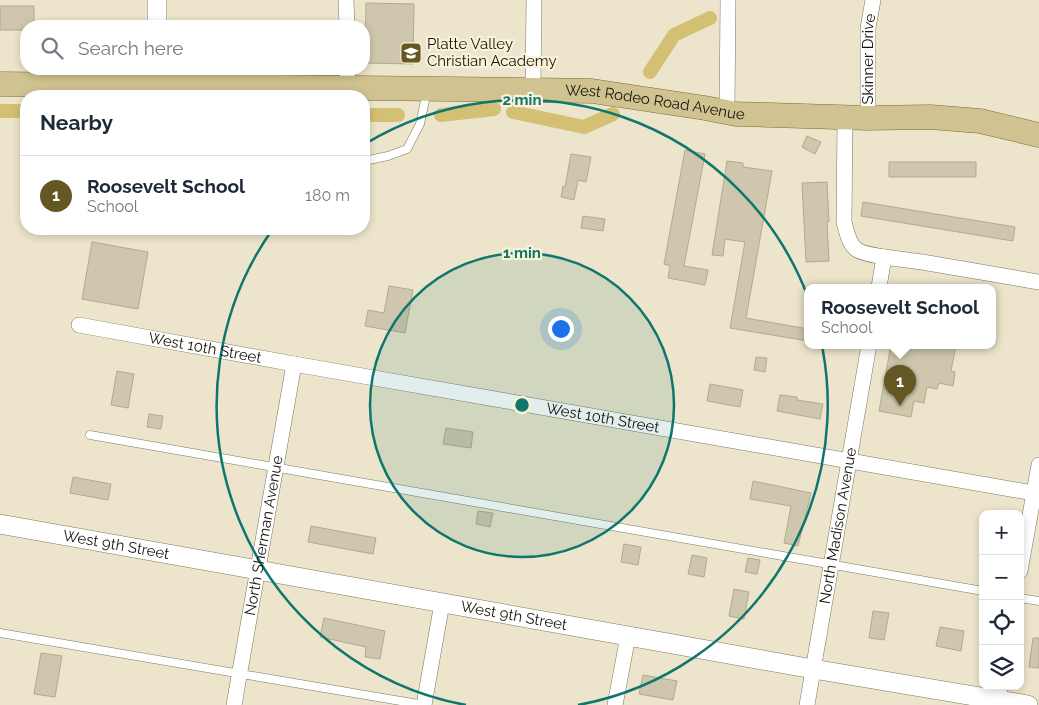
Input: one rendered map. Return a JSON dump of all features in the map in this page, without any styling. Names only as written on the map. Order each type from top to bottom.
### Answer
[{"type":"main road","name":"West Rodeo Road Avenue","points":[[0,84],[157,77],[193,90]]},
{"type":"main road","name":"West Rodeo Road Avenue","points":[[208,90],[348,78],[427,89],[592,92],[736,114],[857,118],[930,117],[980,122],[1039,135]]},
{"type":"street","points":[[157,0],[157,20]]},
{"type":"street","points":[[346,0],[347,20]]},
{"type":"street","points":[[533,90],[534,0]]},
{"type":"street","points":[[727,112],[728,0]]},
{"type":"street","name":"Skinner Drive","points":[[857,118],[873,0]]},
{"type":"street","points":[[857,118],[844,222],[849,239],[856,249],[876,256],[1039,282]]},
{"type":"street","points":[[880,284],[884,257]]},
{"type":"street","name":"West 10th Street","points":[[80,324],[294,364],[1036,494]]},
{"type":"street","name":"North Madison Avenue","points":[[807,705],[868,349]]},
{"type":"street","name":"North Sherman Avenue","points":[[234,705],[294,364]]},
{"type":"street","points":[[1023,555],[1036,494],[1039,465]]},
{"type":"street","name":"West 9th Street","points":[[0,524],[813,669],[998,697],[1028,705]]},
{"type":"street","points":[[424,705],[442,603]]},
{"type":"street","points":[[615,705],[628,636]]},
{"type":"lane","points":[[370,160],[407,149],[420,124],[427,89]]},
{"type":"lane","points":[[90,435],[979,590]]},
{"type":"lane","points":[[1024,599],[1039,601]]},
{"type":"lane","points":[[0,633],[424,705]]},
{"type":"building","points":[[366,3],[414,4],[413,64],[370,63],[370,20],[366,20]]},
{"type":"building","points":[[0,6],[34,6],[34,20],[20,20],[20,30],[0,30]]},
{"type":"building","points":[[807,136],[821,142],[815,154],[802,147]]},
{"type":"building","points":[[685,150],[705,154],[684,266],[708,270],[705,285],[668,278],[670,266],[664,264]]},
{"type":"building","points":[[571,154],[591,157],[586,182],[578,180],[574,200],[561,197],[563,186],[565,187]]},
{"type":"building","points":[[727,161],[743,163],[743,167],[772,171],[746,318],[804,328],[804,340],[730,328],[745,242],[725,239],[723,256],[712,255]]},
{"type":"building","points":[[889,162],[976,162],[976,177],[889,177]]},
{"type":"building","points":[[827,182],[829,261],[806,262],[802,183]]},
{"type":"building","points":[[863,202],[1015,227],[1013,241],[861,216]]},
{"type":"building","points":[[583,216],[605,219],[603,231],[581,228]]},
{"type":"building","points":[[92,242],[148,252],[138,309],[82,299]]},
{"type":"building","points":[[389,286],[413,290],[405,333],[365,326],[368,310],[384,313]]},
{"type":"building","points":[[890,349],[955,349],[951,371],[955,372],[953,386],[939,383],[937,389],[927,387],[924,403],[914,401],[911,417],[879,411]]},
{"type":"building","points":[[756,357],[767,358],[765,372],[754,370]]},
{"type":"building","points":[[117,371],[134,374],[128,408],[111,405]]},
{"type":"building","points":[[710,384],[743,390],[740,407],[707,401]]},
{"type":"building","points":[[780,395],[797,397],[797,400],[823,404],[820,419],[777,411]]},
{"type":"building","points":[[149,414],[163,416],[161,429],[147,427]]},
{"type":"building","points":[[446,428],[473,432],[471,448],[443,444]]},
{"type":"building","points":[[73,477],[111,484],[108,500],[70,493]]},
{"type":"building","points":[[753,481],[811,493],[798,546],[784,543],[791,506],[750,499]]},
{"type":"building","points":[[478,511],[493,513],[490,527],[476,524]]},
{"type":"building","points":[[311,526],[376,538],[373,554],[308,542]]},
{"type":"building","points":[[624,544],[641,547],[638,565],[621,562]]},
{"type":"building","points":[[692,555],[707,558],[704,577],[688,574]]},
{"type":"building","points":[[748,558],[760,560],[757,574],[745,572]]},
{"type":"building","points":[[734,589],[749,592],[744,619],[729,616]]},
{"type":"building","points":[[873,611],[889,613],[884,640],[869,638]]},
{"type":"building","points":[[324,618],[385,631],[380,659],[365,657],[366,647],[320,637]]},
{"type":"building","points":[[940,627],[964,631],[961,651],[936,646]]},
{"type":"building","points":[[1033,638],[1039,638],[1039,668],[1029,667]]},
{"type":"building","points":[[41,653],[62,656],[55,697],[34,694]]},
{"type":"building","points":[[643,675],[677,681],[673,700],[639,694]]},
{"type":"waterway","points":[[650,72],[674,35],[710,18]]},
{"type":"waterway","points":[[441,115],[494,109]]},
{"type":"waterway","points":[[0,111],[20,111]]},
{"type":"waterway","points":[[513,112],[584,127],[613,114]]},
{"type":"waterway","points":[[370,115],[398,115]]},
{"type":"place","name":"Platte Valley Christian Academy","points":[[411,53]]},
{"type":"place","name":"Roosevelt School","points":[[900,406]]}]
